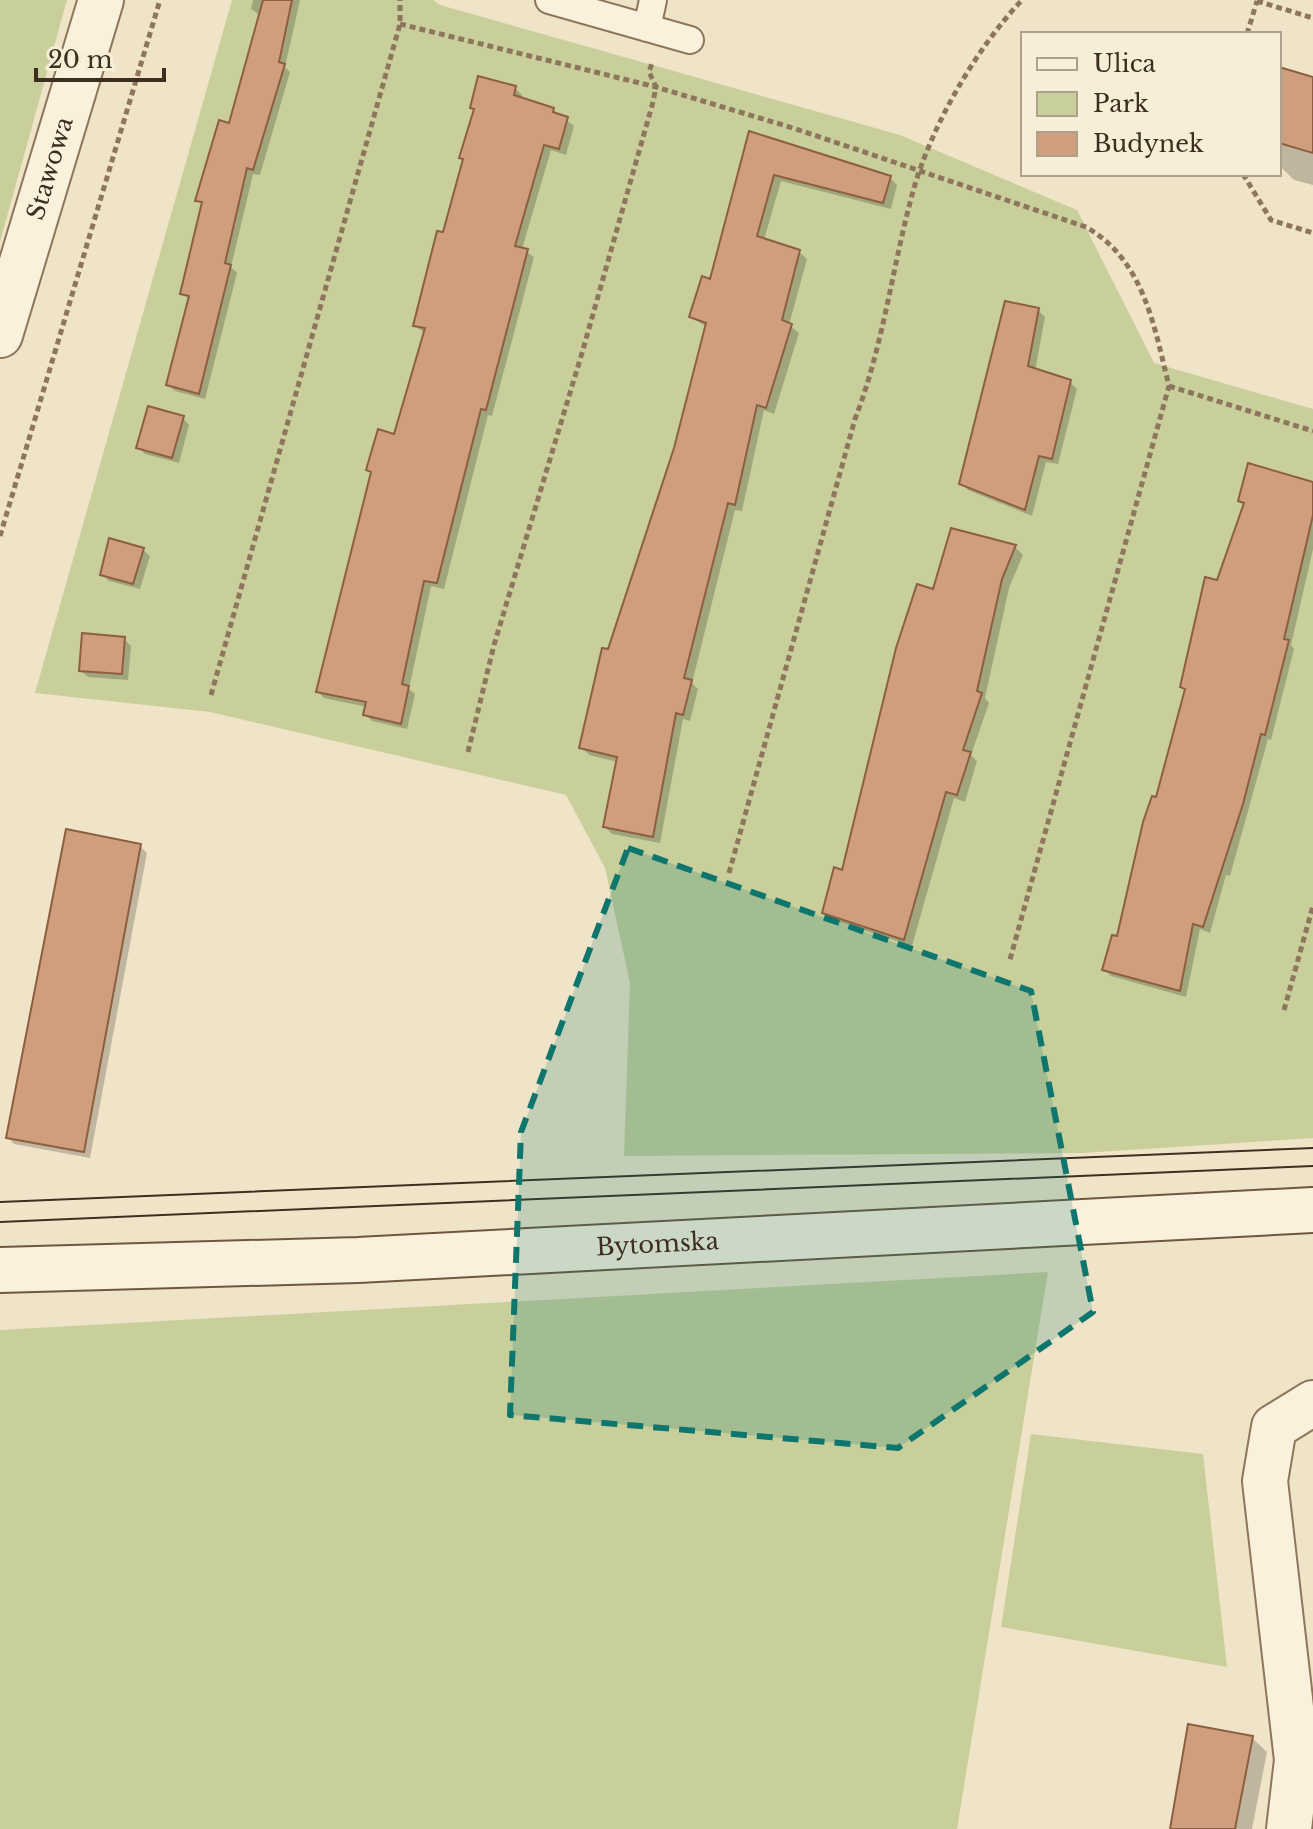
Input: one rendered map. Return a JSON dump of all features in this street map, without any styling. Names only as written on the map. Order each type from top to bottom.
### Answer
[{"type":"main road","name":"Stawowa","points":[[0,335],[101,0]]},
{"type":"main road","name":"Bytomska","points":[[0,1270],[358,1260],[1313,1210]]},
{"type":"main road","points":[[1289,1829],[1297,1760],[1265,1481],[1274,1427],[1313,1403]]},
{"type":"lane","points":[[549,0],[690,40]]},
{"type":"lane","points":[[653,0],[654,30]]},
{"type":"path","points":[[0,536],[160,0]]},
{"type":"path","points":[[211,695],[400,24],[400,0]]},
{"type":"path","points":[[729,873],[855,419],[867,388],[920,172],[950,102],[998,26],[1022,0]]},
{"type":"path","points":[[1248,32],[1258,0],[1313,18]]},
{"type":"path","points":[[400,24],[656,87],[920,172],[1086,227],[1106,238],[1124,258],[1154,321],[1169,386],[1009,963]]},
{"type":"path","points":[[468,752],[494,645],[582,353],[656,87],[649,72],[654,30]]},
{"type":"path","points":[[1244,176],[1271,220],[1313,233]]},
{"type":"path","points":[[1169,386],[1313,431]]},
{"type":"path","points":[[1284,1010],[1313,906]]},
{"type":"highlighted area","points":[[628,848],[1031,991],[1093,1312],[898,1448],[510,1415],[521,1132]]},
{"type":"green space","points":[[0,0],[67,0],[0,242]]},
{"type":"green space","points":[[232,0],[433,0],[440,5],[900,135],[1077,210],[1154,363],[1313,409],[1313,1138],[1082,1153],[624,1156],[630,983],[605,868],[566,795],[210,712],[35,693]]},
{"type":"green space","points":[[1048,1272],[957,1829],[0,1829],[0,1330]]},
{"type":"green space","points":[[1031,1434],[1203,1454],[1227,1667],[1001,1627]]},
{"type":"building","points":[[263,0],[292,0],[279,62],[285,64],[253,170],[247,168],[225,263],[231,265],[199,394],[166,385],[189,296],[180,294],[202,202],[195,201],[219,120],[229,123]]},
{"type":"building","points":[[1281,68],[1313,77],[1313,153],[1281,144]]},
{"type":"building","points":[[478,76],[516,86],[514,95],[554,108],[553,112],[568,117],[559,149],[544,145],[515,246],[528,249],[486,410],[481,409],[437,583],[424,581],[402,684],[409,686],[401,724],[363,715],[366,702],[316,692],[371,472],[366,470],[378,429],[394,434],[425,328],[413,326],[437,231],[443,232],[463,159],[459,158],[474,109],[470,108]]},
{"type":"building","points":[[749,131],[891,176],[883,203],[774,175],[757,236],[800,250],[782,320],[792,324],[766,408],[757,405],[735,505],[728,503],[684,678],[692,680],[683,715],[676,713],[653,837],[603,827],[617,757],[579,748],[602,648],[608,649],[674,448],[706,323],[689,317],[702,276],[710,279]]},
{"type":"building","points":[[1005,301],[1039,308],[1028,366],[1071,380],[1052,459],[1039,456],[1025,510],[959,484]]},
{"type":"building","points":[[148,406],[184,416],[172,458],[136,448]]},
{"type":"building","points":[[1248,463],[1313,482],[1313,515],[1284,639],[1289,640],[1265,735],[1261,734],[1243,804],[1203,927],[1193,924],[1180,991],[1102,970],[1112,935],[1117,936],[1143,822],[1152,796],[1156,797],[1185,689],[1180,687],[1205,577],[1217,580],[1244,503],[1238,501]]},
{"type":"building","points":[[951,528],[1016,545],[1002,579],[977,691],[982,693],[963,750],[971,752],[957,795],[946,792],[904,940],[822,913],[834,867],[842,870],[896,648],[917,584],[933,589]]},
{"type":"building","points":[[109,538],[144,548],[133,584],[100,575]]},
{"type":"building","points":[[82,633],[125,637],[122,674],[79,671]]},
{"type":"building","points":[[66,829],[141,844],[84,1152],[6,1138]]},
{"type":"building","points":[[1188,1724],[1253,1736],[1235,1829],[1170,1829]]},
{"type":"tram line","points":[[0,1202],[1313,1148]]},
{"type":"tram line","points":[[0,1222],[1313,1166]]}]
